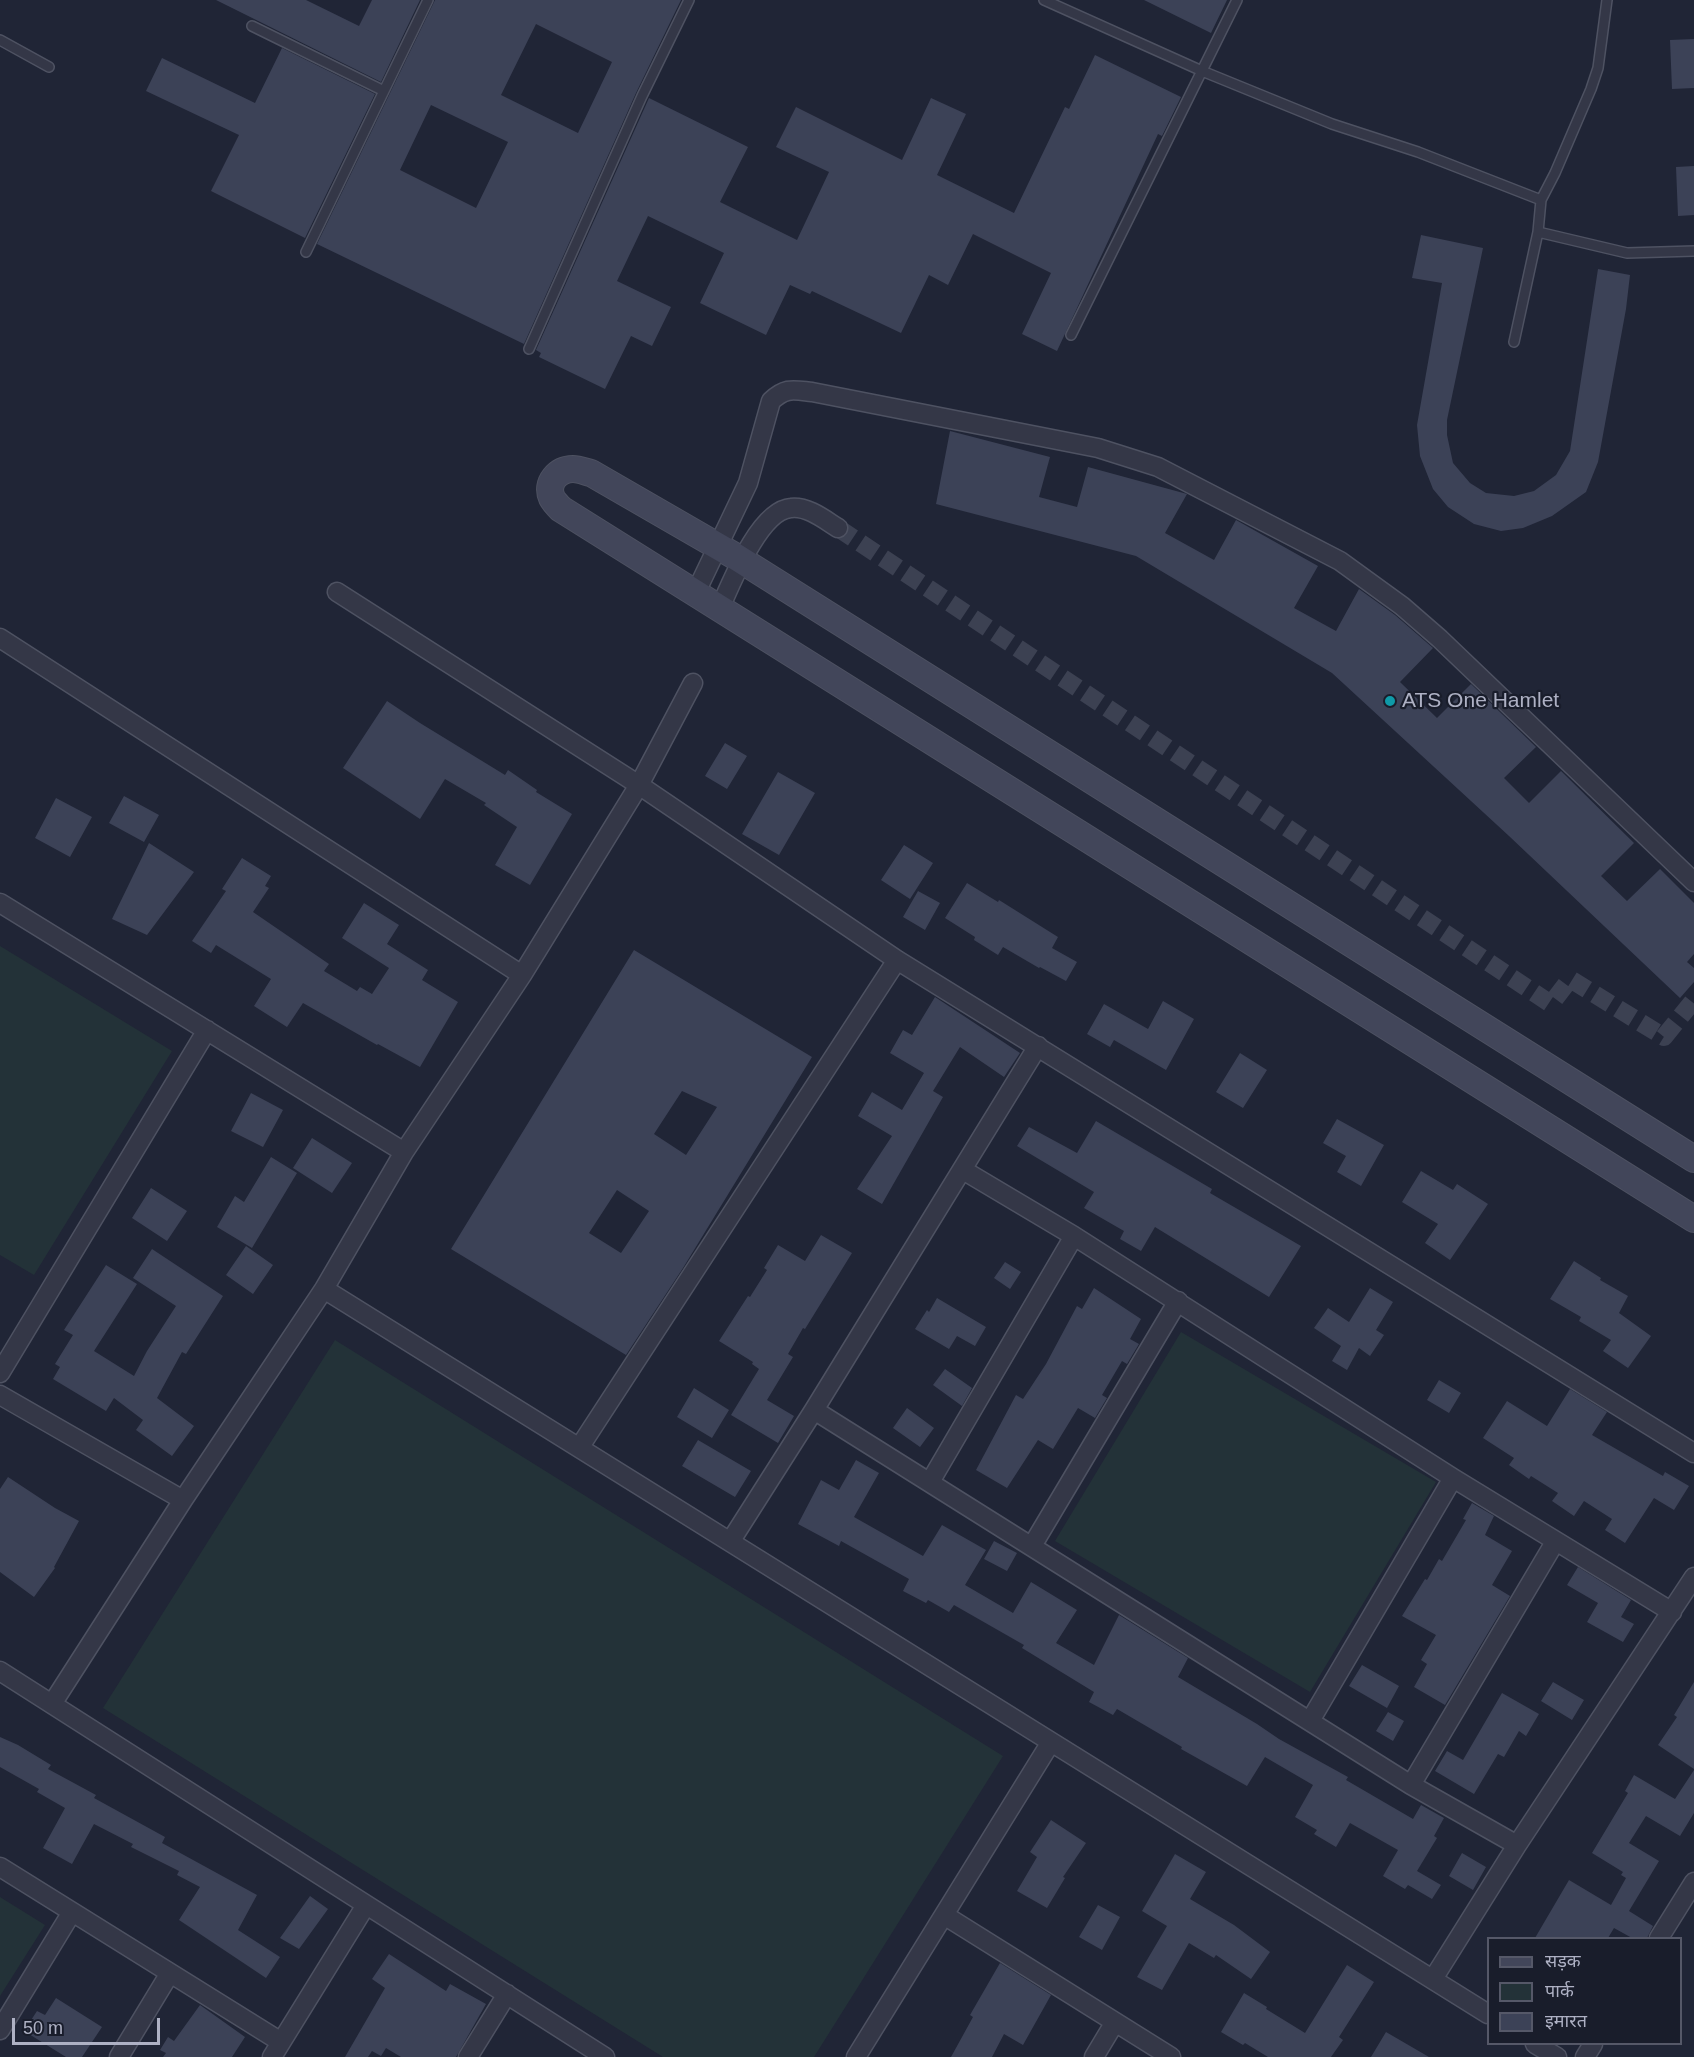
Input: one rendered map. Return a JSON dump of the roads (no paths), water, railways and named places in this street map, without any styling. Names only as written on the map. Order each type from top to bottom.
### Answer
[{"type":"street","points":[[696,592],[748,483],[771,401],[781,391],[812,392],[1098,448],[1158,467],[1340,561],[1402,606],[1440,639],[1694,882]]},
{"type":"street","points":[[1694,1159],[742,560],[591,473],[574,469],[562,471],[553,478],[550,488],[552,499],[561,509],[1694,1219]]},
{"type":"street","points":[[720,608],[742,560],[771,516],[780,510],[792,507],[802,508],[838,528]]},
{"type":"street","points":[[337,592],[639,785],[897,960],[1694,1453]]},
{"type":"street","points":[[0,638],[522,975]]},
{"type":"street","points":[[51,1704],[183,1500],[324,1289],[404,1152],[522,975],[639,785],[693,683]]},
{"type":"street","points":[[0,903],[404,1152]]},
{"type":"street","points":[[579,1448],[897,960]]},
{"type":"street","points":[[0,1372],[207,1030]]},
{"type":"street","points":[[730,1542],[1038,1046]]},
{"type":"street","points":[[963,1170],[1074,1236],[1453,1478],[1672,1612]]},
{"type":"street","points":[[930,1482],[1074,1236]]},
{"type":"street","points":[[324,1289],[1487,2013]]},
{"type":"street","points":[[1032,1546],[1178,1301]]},
{"type":"street","points":[[0,1395],[183,1500]]},
{"type":"street","points":[[814,1410],[1411,1785],[1517,1845]]},
{"type":"street","points":[[1310,1721],[1453,1478]]},
{"type":"street","points":[[1411,1785],[1555,1542]]},
{"type":"street","points":[[1433,1979],[1517,1845],[1694,1577]]},
{"type":"street","points":[[0,1671],[605,2057]]},
{"type":"street","points":[[856,2057],[1051,1742]]},
{"type":"street","points":[[0,1867],[170,1973],[277,2050],[366,1905]]},
{"type":"street","points":[[1660,1937],[1694,1882]]},
{"type":"street","points":[[0,2030],[72,1912]]},
{"type":"street","points":[[944,1915],[1171,2057]]},
{"type":"street","points":[[119,2057],[170,1973]]},
{"type":"street","points":[[468,2057],[507,1994]]},
{"type":"street","points":[[1094,2057],[1115,2022]]},
{"type":"street","points":[[1538,2045],[1557,2057]]},
{"type":"lane","points":[[306,252],[428,0]]},
{"type":"lane","points":[[529,349],[642,96],[689,0]]},
{"type":"lane","points":[[1044,0],[1202,71],[1332,124],[1464,168],[1540,200]]},
{"type":"lane","points":[[1071,335],[1237,0]]},
{"type":"lane","points":[[1514,342],[1538,232],[1540,200],[1560,164],[1591,88],[1599,59],[1607,0]]},
{"type":"lane","points":[[252,26],[384,91]]},
{"type":"lane","points":[[0,40],[49,67]]},
{"type":"lane","points":[[1538,232],[1621,252],[1694,251]]},
{"type":"tunnel","points":[[838,528],[1551,1004],[1570,979],[1664,1037],[1694,1000]]},
{"type":"place","name":"ATS One Hamlet","points":[[1390,701]]}]
